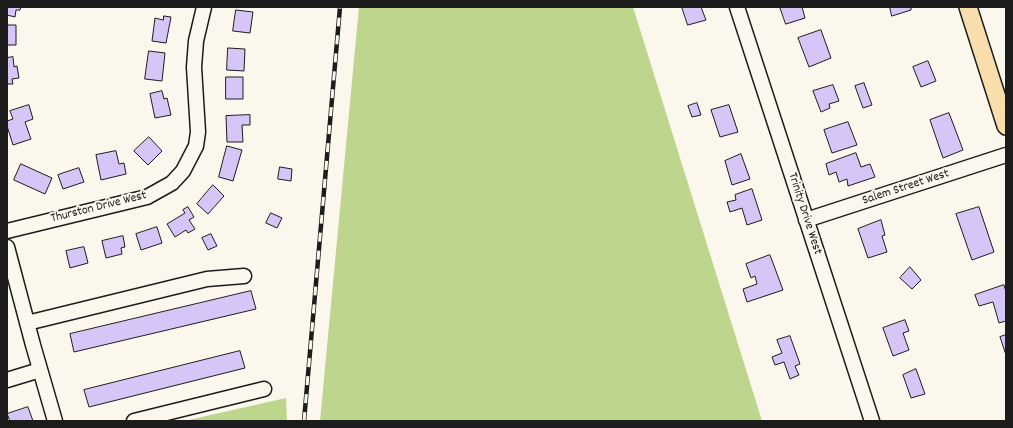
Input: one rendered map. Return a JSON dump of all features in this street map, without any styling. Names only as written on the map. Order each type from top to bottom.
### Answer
[{"type":"main road","points":[[968,7],[1006,126]]},
{"type":"street","name":"Thurston Drive West","points":[[7,231],[147,197],[172,183],[183,171],[196,146],[198,132],[194,67],[196,41],[204,7]]},
{"type":"street","name":"Trinity Drive West","points":[[737,7],[872,421]]},
{"type":"street","name":"Salem Street West","points":[[806,220],[1006,154]]},
{"type":"street","points":[[7,247],[55,421]]},
{"type":"street","points":[[27,323],[207,279],[244,276]]},
{"type":"street","points":[[7,380],[40,370]]},
{"type":"street","points":[[134,421],[264,389]]},
{"type":"green space","points":[[359,7],[633,7],[762,421],[320,421]]},
{"type":"green space","points":[[286,398],[287,421],[184,421]]},
{"type":"building","points":[[7,7],[21,7],[20,10],[16,10],[15,17],[7,15]]},
{"type":"building","points":[[682,7],[701,7],[706,20],[688,25]]},
{"type":"building","points":[[780,7],[802,7],[805,18],[786,24]]},
{"type":"building","points":[[890,7],[911,7],[911,10],[892,16]]},
{"type":"building","points":[[236,10],[253,12],[250,33],[233,31]]},
{"type":"building","points":[[164,16],[171,17],[166,43],[152,41],[155,18],[163,20]]},
{"type":"building","points":[[7,25],[16,25],[16,45],[7,45]]},
{"type":"building","points":[[821,30],[831,58],[809,67],[798,38]]},
{"type":"building","points":[[228,48],[245,49],[244,71],[227,70]]},
{"type":"building","points":[[149,51],[165,53],[162,81],[145,79]]},
{"type":"building","points":[[13,57],[14,67],[17,66],[19,78],[12,79],[13,84],[7,84],[7,58]]},
{"type":"building","points":[[928,61],[936,81],[921,87],[913,67]]},
{"type":"building","points":[[226,77],[243,77],[243,99],[226,99]]},
{"type":"building","points":[[864,83],[872,105],[863,108],[855,86]]},
{"type":"building","points":[[833,85],[839,101],[829,104],[830,108],[821,112],[813,91]]},
{"type":"building","points":[[162,91],[164,99],[167,98],[171,115],[155,118],[150,94]]},
{"type":"building","points":[[697,103],[701,115],[692,117],[688,106]]},
{"type":"building","points":[[29,105],[33,119],[25,122],[31,139],[13,145],[7,126],[7,121],[13,119],[10,111]]},
{"type":"building","points":[[729,105],[738,132],[720,137],[711,110]]},
{"type":"building","points":[[949,113],[963,150],[943,158],[930,120]]},
{"type":"building","points":[[250,115],[250,125],[242,125],[243,142],[227,142],[226,116]]},
{"type":"building","points":[[848,122],[857,145],[832,153],[824,130]]},
{"type":"building","points":[[149,137],[162,151],[148,165],[134,151]]},
{"type":"building","points":[[227,146],[242,150],[233,181],[219,177]]},
{"type":"building","points":[[116,151],[119,164],[124,163],[126,174],[101,180],[96,155]]},
{"type":"building","points":[[856,153],[861,167],[870,164],[875,177],[848,186],[847,179],[839,182],[836,172],[829,175],[826,164]]},
{"type":"building","points":[[741,154],[750,179],[732,185],[725,161]]},
{"type":"building","points":[[21,164],[52,178],[45,194],[14,180]]},
{"type":"building","points":[[280,167],[292,169],[291,181],[278,179]]},
{"type":"building","points":[[79,168],[84,182],[63,189],[58,175]]},
{"type":"building","points":[[213,185],[224,196],[208,214],[197,204]]},
{"type":"building","points":[[752,189],[762,220],[747,225],[742,208],[730,212],[727,202],[736,200],[735,195]]},
{"type":"building","points":[[188,207],[194,217],[189,220],[195,229],[188,233],[186,230],[175,237],[167,224],[185,213],[183,210]]},
{"type":"building","points":[[979,207],[994,252],[972,260],[956,214]]},
{"type":"building","points":[[271,213],[282,218],[277,228],[266,223]]},
{"type":"building","points":[[881,220],[885,235],[882,236],[887,252],[868,258],[858,229]]},
{"type":"building","points":[[157,227],[162,243],[141,250],[136,234]]},
{"type":"building","points":[[211,234],[217,246],[208,250],[202,238]]},
{"type":"building","points":[[123,236],[125,247],[121,248],[122,254],[106,258],[102,241]]},
{"type":"building","points":[[84,247],[88,263],[70,268],[66,251]]},
{"type":"building","points":[[770,255],[783,290],[747,302],[743,289],[757,284],[755,276],[751,278],[746,264]]},
{"type":"building","points":[[910,267],[921,280],[912,289],[900,278]]},
{"type":"building","points":[[1004,285],[1006,292],[1006,321],[999,323],[993,302],[979,306],[975,295]]},
{"type":"building","points":[[251,291],[256,309],[74,352],[70,334]]},
{"type":"building","points":[[905,320],[909,331],[903,333],[909,350],[893,356],[883,328]]},
{"type":"building","points":[[1006,335],[1006,355],[1000,337]]},
{"type":"building","points":[[790,336],[800,364],[795,366],[799,375],[790,379],[784,362],[775,365],[772,357],[782,353],[777,340]]},
{"type":"building","points":[[240,351],[245,368],[89,407],[84,390]]},
{"type":"building","points":[[916,369],[925,394],[911,398],[903,375]]},
{"type":"building","points":[[28,407],[33,421],[10,421],[7,414]]},
{"type":"railway","points":[[304,421],[340,7]]}]
